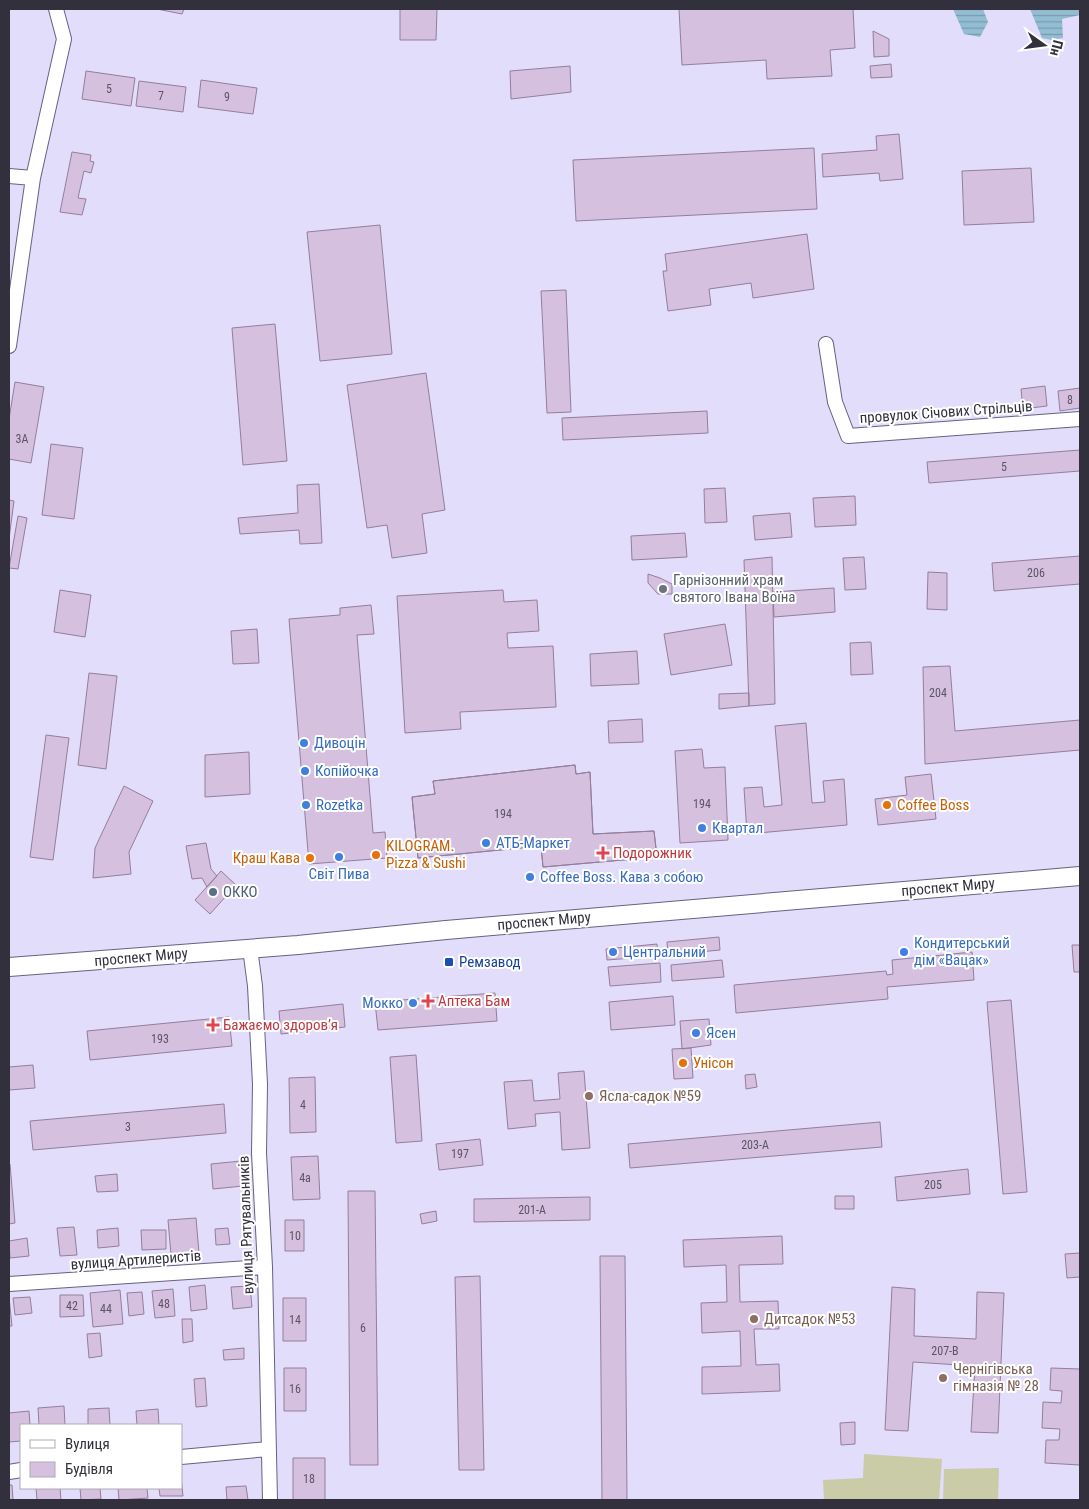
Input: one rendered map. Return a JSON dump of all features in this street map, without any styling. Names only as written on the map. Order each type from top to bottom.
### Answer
[{"type":"main road","name":"проспект Миру","points":[[9,967],[1080,876]]},
{"type":"street","points":[[9,346],[33,178],[64,38],[56,9]]},
{"type":"street","points":[[9,176],[33,178]]},
{"type":"street","name":"провулок Січових Стрільців","points":[[826,344],[835,402],[848,436],[1080,419]]},
{"type":"street","name":"вулиця Рятувальників","points":[[250,948],[255,986],[260,1060],[259,1153],[265,1267],[270,1500]]},
{"type":"street","name":"вулиця Артилеристів","points":[[9,1284],[265,1267]]},
{"type":"street","points":[[182,1457],[268,1449]]},
{"type":"green space","points":[[864,1454],[942,1459],[939,1500],[824,1500],[823,1480],[863,1478]]},
{"type":"green space","points":[[999,1468],[998,1500],[943,1500],[944,1469]]},
{"type":"water","points":[[953,9],[983,9],[988,22],[980,37],[964,34]]},
{"type":"water","points":[[1030,9],[1080,9],[1080,15],[1062,19],[1063,38],[1052,40],[1042,38]]},
{"type":"building","points":[[157,9],[184,9],[182,14]]},
{"type":"building","points":[[400,9],[437,9],[436,40],[400,40]]},
{"type":"building","points":[[679,9],[853,9],[855,48],[830,50],[832,76],[767,79],[766,60],[682,65]]},
{"type":"building","points":[[873,31],[889,39],[889,56],[874,57]]},
{"type":"building","points":[[891,64],[892,77],[871,78],[870,66]]},
{"type":"building","points":[[570,66],[571,92],[511,99],[510,71]]},
{"type":"building","points":[[86,71],[135,78],[131,106],[82,99]]},
{"type":"building","points":[[201,80],[257,88],[253,114],[198,107]]},
{"type":"building","points":[[139,81],[186,87],[183,112],[136,106]]},
{"type":"building","points":[[899,134],[903,179],[880,181],[879,173],[823,177],[822,154],[877,150],[876,136]]},
{"type":"building","points":[[814,148],[817,209],[576,221],[573,160]]},
{"type":"building","points":[[72,152],[91,155],[90,161],[94,162],[91,173],[84,171],[78,198],[86,199],[82,215],[60,212]]},
{"type":"building","points":[[1031,168],[1034,222],[964,225],[962,171]]},
{"type":"building","points":[[380,225],[392,354],[320,361],[307,232]]},
{"type":"building","points":[[807,234],[814,289],[753,298],[751,283],[709,289],[711,305],[668,311],[663,271],[667,271],[665,254]]},
{"type":"building","points":[[566,290],[571,412],[547,413],[541,291]]},
{"type":"building","points":[[275,324],[287,461],[243,465],[232,328]]},
{"type":"building","points":[[426,373],[445,510],[422,514],[427,553],[392,558],[387,525],[367,528],[347,385]]},
{"type":"building","points":[[15,382],[44,387],[31,463],[9,459],[9,419]]},
{"type":"building","points":[[1045,386],[1047,406],[1023,409],[1021,389]]},
{"type":"building","points":[[1080,388],[1080,408],[1060,411],[1058,391]]},
{"type":"building","points":[[707,411],[708,433],[563,440],[562,418]]},
{"type":"building","points":[[51,444],[83,448],[74,519],[42,515]]},
{"type":"building","points":[[1080,450],[1080,471],[929,483],[927,462]]},
{"type":"building","points":[[319,484],[322,543],[300,544],[299,530],[240,534],[238,518],[298,513],[297,485]]},
{"type":"building","points":[[725,488],[727,522],[705,523],[704,489]]},
{"type":"building","points":[[855,496],[856,525],[815,527],[813,498]]},
{"type":"building","points":[[9,500],[14,501],[9,539]]},
{"type":"building","points":[[790,513],[792,537],[755,540],[753,516]]},
{"type":"building","points":[[18,516],[27,518],[18,569],[9,568]]},
{"type":"building","points":[[685,533],[687,557],[632,560],[631,536]]},
{"type":"building","points":[[1080,556],[1080,584],[994,591],[992,563]]},
{"type":"building","points":[[772,557],[775,704],[749,706],[744,560]]},
{"type":"building","points":[[864,557],[866,589],[845,590],[843,558]]},
{"type":"building","points":[[928,572],[947,573],[947,610],[927,609]]},
{"type":"building","name":"Гарнізонний храм святого Івана Воїна","points":[[648,574],[672,584],[672,594],[658,594],[648,583]]},
{"type":"building","points":[[834,588],[835,612],[774,617],[773,592]]},
{"type":"building","points":[[60,590],[91,595],[85,637],[54,632]]},
{"type":"building","points":[[503,590],[504,602],[537,600],[539,631],[507,633],[508,648],[553,646],[556,707],[460,712],[461,729],[405,733],[397,596]]},
{"type":"building","points":[[371,605],[374,634],[357,635],[373,833],[385,832],[387,858],[309,864],[289,619],[340,615],[340,608]]},
{"type":"building","points":[[725,624],[732,665],[671,675],[664,634]]},
{"type":"building","points":[[257,629],[259,663],[233,664],[231,631]]},
{"type":"building","points":[[871,642],[873,674],[851,675],[850,643]]},
{"type":"building","points":[[637,651],[639,684],[591,686],[590,654]]},
{"type":"building","points":[[950,666],[955,731],[1080,720],[1080,750],[925,764],[923,667]]},
{"type":"building","points":[[89,673],[117,676],[106,769],[78,765]]},
{"type":"building","points":[[749,693],[749,706],[719,709],[719,694]]},
{"type":"building","points":[[642,719],[643,742],[609,743],[608,721]]},
{"type":"building","points":[[806,723],[812,803],[825,802],[823,781],[844,779],[847,825],[747,834],[744,788],[762,787],[764,807],[782,805],[775,726]]},
{"type":"building","points":[[46,735],[69,738],[53,860],[30,857]]},
{"type":"building","points":[[702,749],[704,768],[725,767],[728,840],[680,843],[675,751]]},
{"type":"building","points":[[249,752],[250,794],[205,797],[205,755]]},
{"type":"building","points":[[575,765],[576,774],[590,772],[593,834],[654,831],[657,857],[543,867],[541,846],[418,858],[412,797],[435,794],[433,781]]},
{"type":"building","points":[[575,765],[576,774],[590,772],[593,834],[654,831],[657,857],[543,867],[541,846],[418,858],[412,797],[435,794],[433,781]]},
{"type":"building","points":[[931,774],[936,819],[878,825],[875,799],[907,795],[905,777]]},
{"type":"building","points":[[124,786],[153,801],[129,852],[131,874],[93,878],[95,848]]},
{"type":"building","points":[[206,843],[211,869],[217,876],[207,887],[202,878],[192,879],[186,846]]},
{"type":"building","points":[[221,871],[236,885],[210,914],[195,900]]},
{"type":"building","points":[[719,937],[720,950],[668,955],[667,942]]},
{"type":"building","points":[[657,944],[658,956],[607,960],[606,949]]},
{"type":"building","points":[[1072,945],[1080,945],[1080,972],[1074,972]]},
{"type":"building","points":[[972,952],[974,980],[887,987],[888,999],[736,1013],[734,985],[886,971],[887,975],[893,974],[892,960]]},
{"type":"building","points":[[722,960],[724,977],[672,981],[671,965]]},
{"type":"building","points":[[660,963],[661,982],[610,986],[608,967]]},
{"type":"building","points":[[495,993],[497,1021],[378,1030],[375,1002]]},
{"type":"building","points":[[673,996],[675,1025],[611,1030],[609,1002]]},
{"type":"building","points":[[1011,1000],[1027,1192],[1003,1194],[987,1002]]},
{"type":"building","points":[[343,1004],[345,1027],[281,1034],[279,1011]]},
{"type":"building","points":[[229,1017],[232,1046],[90,1060],[87,1031]]},
{"type":"building","name":"Ясен","points":[[709,1019],[711,1045],[682,1049],[680,1021]]},
{"type":"building","name":"Унісон","points":[[691,1048],[693,1078],[674,1079],[672,1049]]},
{"type":"building","points":[[416,1055],[422,1141],[396,1143],[390,1057]]},
{"type":"building","points":[[33,1065],[35,1088],[9,1090],[9,1067]]},
{"type":"building","points":[[584,1071],[590,1148],[562,1150],[560,1112],[535,1114],[536,1126],[508,1129],[504,1082],[532,1080],[534,1101],[560,1099],[558,1073]]},
{"type":"building","points":[[755,1074],[757,1087],[746,1089],[745,1075]]},
{"type":"building","points":[[315,1077],[316,1132],[290,1133],[289,1078]]},
{"type":"building","points":[[224,1104],[226,1133],[33,1150],[30,1121]]},
{"type":"building","points":[[880,1122],[882,1147],[630,1168],[628,1144]]},
{"type":"building","points":[[480,1139],[483,1165],[439,1170],[436,1144]]},
{"type":"building","points":[[318,1156],[320,1199],[293,1200],[291,1157]]},
{"type":"building","points":[[241,1161],[243,1186],[213,1189],[211,1164]]},
{"type":"building","points":[[9,1164],[15,1223],[9,1224]]},
{"type":"building","points":[[968,1169],[970,1194],[897,1201],[895,1177]]},
{"type":"building","points":[[117,1174],[118,1191],[97,1192],[95,1176]]},
{"type":"building","points":[[348,1191],[375,1191],[378,1465],[350,1465]]},
{"type":"building","points":[[835,1196],[854,1196],[854,1209],[835,1209]]},
{"type":"building","points":[[590,1197],[590,1220],[474,1222],[474,1199]]},
{"type":"building","points":[[436,1211],[437,1221],[422,1224],[420,1214]]},
{"type":"building","points":[[196,1218],[199,1253],[171,1255],[168,1220]]},
{"type":"building","points":[[285,1220],[304,1220],[304,1251],[285,1251]]},
{"type":"building","points":[[74,1227],[77,1255],[60,1256],[57,1228]]},
{"type":"building","points":[[118,1228],[119,1246],[98,1248],[97,1230]]},
{"type":"building","points":[[228,1228],[230,1244],[216,1245],[215,1229]]},
{"type":"building","points":[[141,1230],[166,1230],[166,1249],[142,1250]]},
{"type":"building","points":[[782,1236],[783,1264],[739,1265],[740,1302],[778,1301],[779,1329],[754,1329],[756,1365],[779,1364],[780,1391],[702,1394],[702,1367],[741,1366],[740,1331],[702,1333],[701,1303],[727,1302],[726,1265],[684,1267],[683,1240]]},
{"type":"building","points":[[27,1238],[29,1256],[10,1258],[9,1241]]},
{"type":"building","points":[[1080,1253],[1080,1277],[1067,1278],[1065,1254]]},
{"type":"building","points":[[600,1256],[625,1256],[627,1500],[602,1500]]},
{"type":"building","points":[[480,1276],[484,1470],[459,1470],[455,1277]]},
{"type":"building","points":[[205,1285],[207,1309],[191,1311],[189,1287]]},
{"type":"building","points":[[250,1286],[252,1307],[233,1309],[231,1287]]},
{"type":"building","points":[[892,1287],[915,1289],[914,1336],[976,1339],[977,1292],[1004,1293],[998,1433],[971,1432],[975,1366],[913,1362],[908,1431],[885,1430]]},
{"type":"building","points":[[173,1289],[175,1316],[155,1318],[152,1291]]},
{"type":"building","points":[[120,1290],[123,1324],[93,1327],[90,1293]]},
{"type":"building","points":[[142,1292],[144,1314],[129,1316],[127,1293]]},
{"type":"building","points":[[60,1295],[83,1295],[84,1316],[60,1317]]},
{"type":"building","points":[[9,1297],[12,1326],[9,1326]]},
{"type":"building","points":[[30,1297],[32,1313],[15,1315],[13,1298]]},
{"type":"building","points":[[283,1298],[306,1298],[306,1341],[283,1341]]},
{"type":"building","points":[[182,1319],[192,1319],[193,1341],[183,1343]]},
{"type":"building","points":[[100,1333],[102,1356],[89,1358],[87,1334]]},
{"type":"building","points":[[244,1348],[244,1359],[224,1360],[223,1350]]},
{"type":"building","points":[[284,1368],[306,1368],[306,1411],[284,1411]]},
{"type":"building","points":[[1051,1368],[1080,1369],[1080,1465],[1045,1463],[1046,1440],[1059,1440],[1060,1429],[1042,1428],[1043,1402],[1061,1403],[1062,1391],[1050,1390]]},
{"type":"building","points":[[205,1378],[207,1406],[196,1407],[194,1379]]},
{"type":"building","points":[[64,1406],[65,1424],[39,1424],[38,1408]]},
{"type":"building","points":[[109,1408],[110,1424],[88,1424],[88,1409]]},
{"type":"building","points":[[158,1409],[159,1424],[137,1424],[136,1411]]},
{"type":"building","points":[[29,1411],[30,1424],[20,1424],[20,1441],[9,1442],[9,1413]]},
{"type":"building","points":[[855,1422],[855,1444],[841,1445],[840,1423]]},
{"type":"building","points":[[293,1458],[325,1458],[325,1500],[293,1500]]},
{"type":"building","points":[[9,1485],[12,1485],[13,1500],[9,1500]]},
{"type":"building","points":[[182,1486],[183,1496],[160,1496],[159,1489],[182,1489]]},
{"type":"building","points":[[246,1486],[248,1500],[227,1500],[226,1487]]},
{"type":"building","points":[[36,1489],[60,1489],[61,1500],[37,1500]]},
{"type":"building","points":[[80,1489],[100,1489],[101,1499],[81,1500]]},
{"type":"building","points":[[118,1489],[147,1489],[148,1498],[119,1500]]},
{"type":"place","name":"Гарнізонний храм святого Івана Воїна","points":[[663,589]]},
{"type":"place","name":"Дивоцін","points":[[304,743]]},
{"type":"place","name":"Копійочка","points":[[305,771]]},
{"type":"place","name":"Rozetka","points":[[306,805]]},
{"type":"place","name":"Coffee Boss","points":[[887,805]]},
{"type":"place","name":"Квартал","points":[[702,828]]},
{"type":"place","name":"АТБ-Маркет","points":[[486,843]]},
{"type":"place","name":"Подорожник","points":[[603,853]]},
{"type":"place","name":"KILOGRAM. Pizza & Sushi","points":[[376,855]]},
{"type":"place","name":"Світ Пива","points":[[339,857]]},
{"type":"place","name":"Краш Кава","points":[[310,858]]},
{"type":"place","name":"Coffee Boss. Кава з собою","points":[[530,877]]},
{"type":"place","name":"ОККО","points":[[213,892]]},
{"type":"place","name":"Центральний","points":[[613,952]]},
{"type":"place","name":"Кондитерський дім «Вацак»","points":[[904,952]]},
{"type":"place","name":"Ремзавод","points":[[449,962]]},
{"type":"place","name":"Аптека Бам","points":[[428,1001]]},
{"type":"place","name":"Мокко","points":[[413,1003]]},
{"type":"place","name":"Бажаємо здоров’я","points":[[213,1025]]},
{"type":"place","name":"Ясен","points":[[696,1033]]},
{"type":"place","name":"Унісон","points":[[683,1063]]},
{"type":"place","name":"Ясла-садок №59","points":[[589,1096]]},
{"type":"place","name":"Дитсадок №53","points":[[754,1319]]},
{"type":"place","name":"Чернігівська гімназія № 28","points":[[943,1378]]}]
